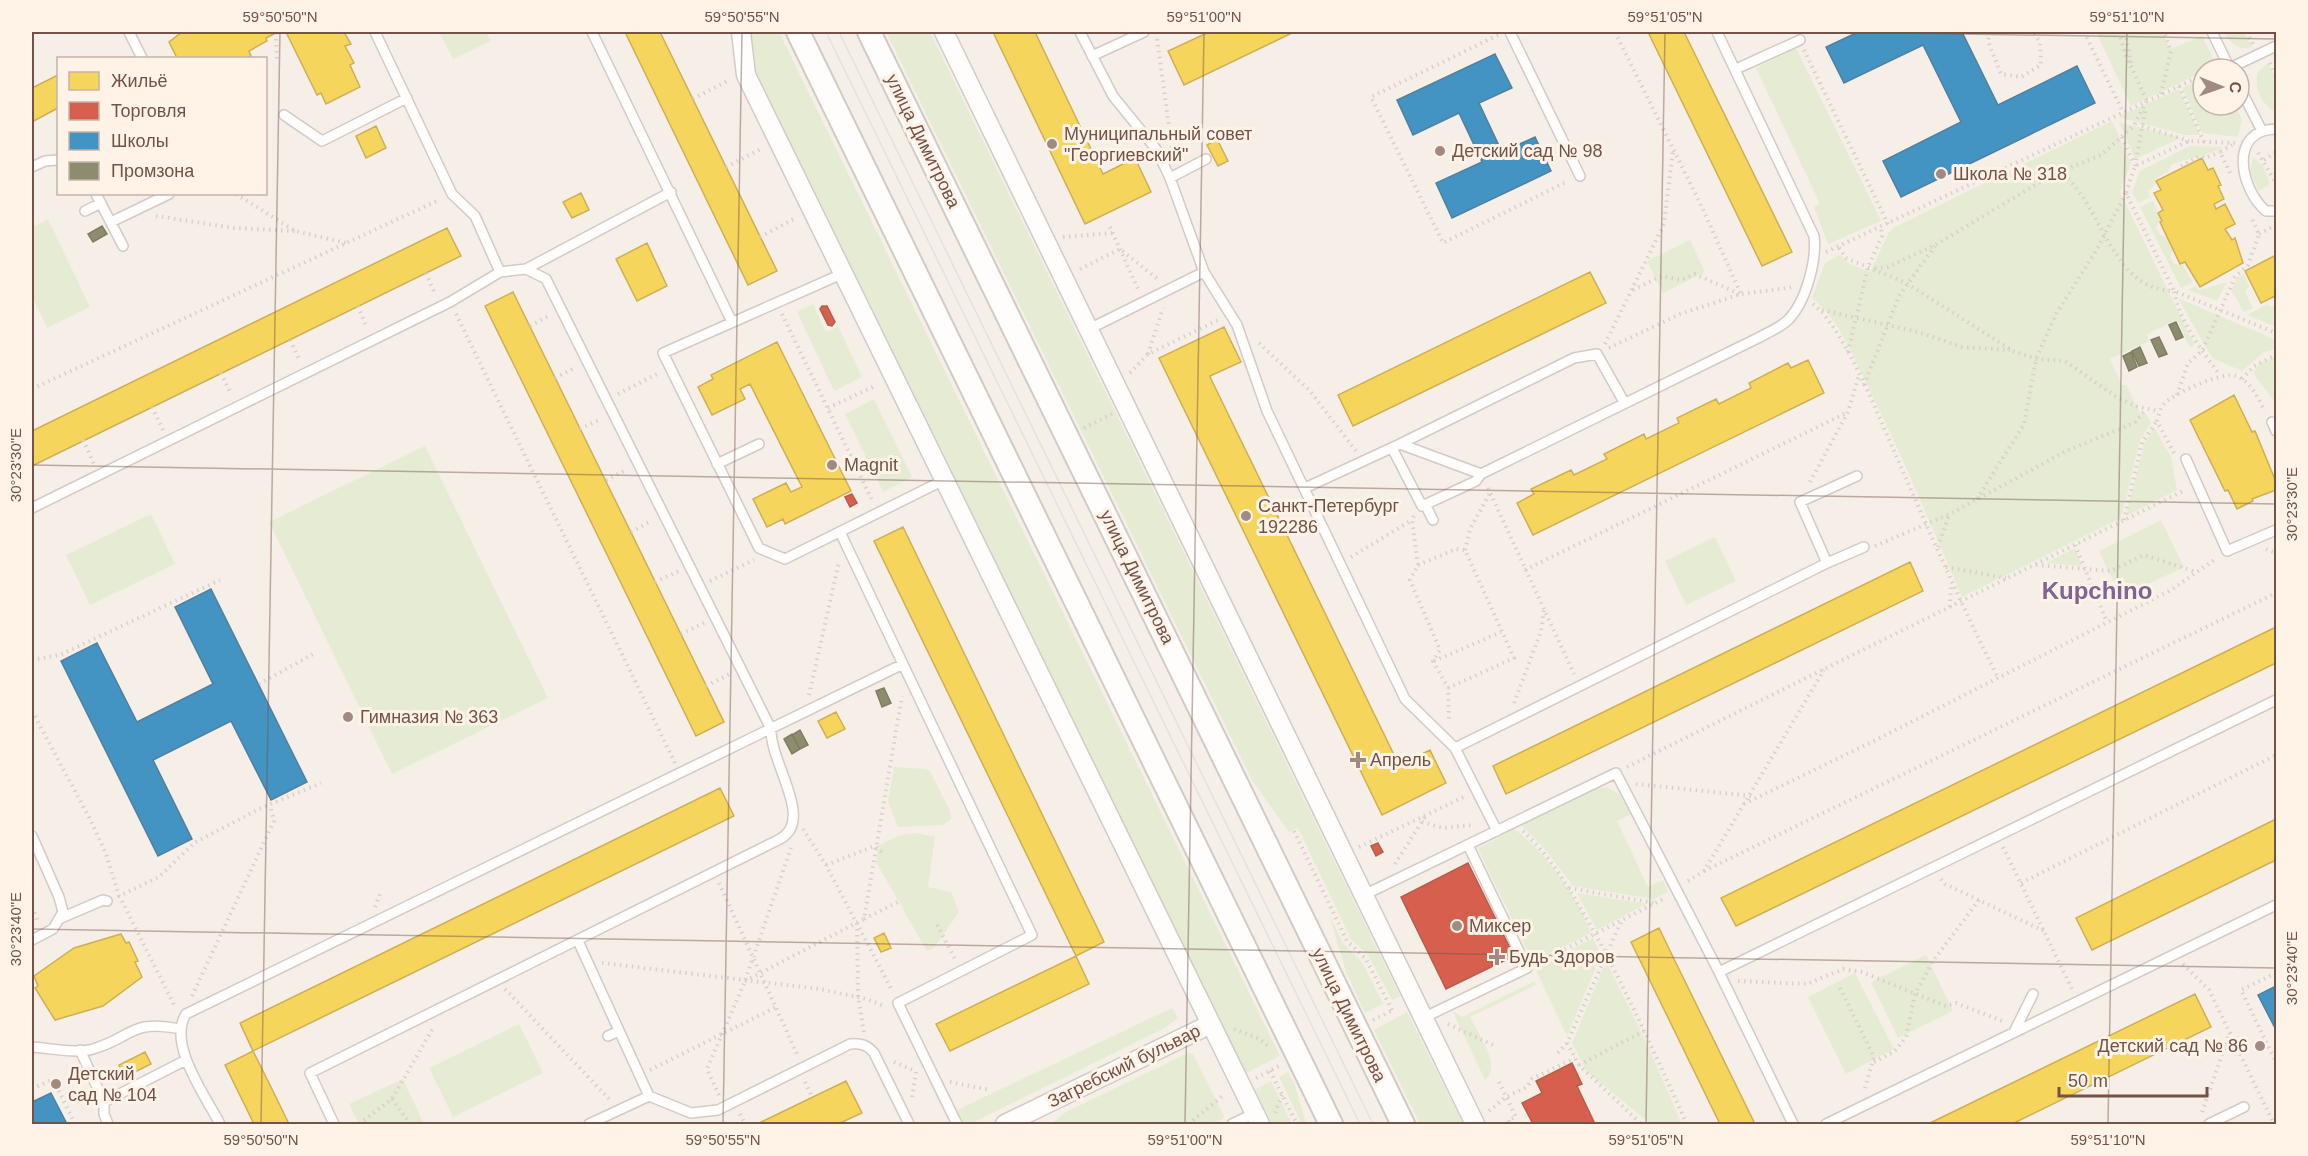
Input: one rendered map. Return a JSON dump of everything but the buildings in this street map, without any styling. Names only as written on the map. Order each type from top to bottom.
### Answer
[{"type":"street","points":[[741,32],[746,75],[1219,1026],[1262,1120]]},
{"type":"street","points":[[798,32],[1331,1125]]},
{"type":"street","name":"улица Димитрова","points":[[869,32],[1403,1125]]},
{"type":"street","points":[[944,32],[1127,406],[1371,892],[1423,1018],[1475,1125]]},
{"type":"street","name":"Загребский бульвар","points":[[1005,1125],[1024,1120],[1219,1026]]},
{"type":"lane","points":[[129,32],[142,57]]},
{"type":"lane","points":[[375,32],[452,194],[475,216],[500,272]]},
{"type":"lane","points":[[592,32],[732,322]]},
{"type":"lane","points":[[1080,32],[1113,96],[1156,149],[1170,178],[1204,272],[1237,325],[1267,411],[1405,699],[1455,748],[1475,792],[1497,831]]},
{"type":"lane","points":[[1092,56],[1131,34],[1144,32]]},
{"type":"lane","points":[[1509,32],[1580,176]]},
{"type":"lane","points":[[1423,505],[1476,481],[1481,474],[1775,329],[1788,320],[1802,295],[1814,257],[1815,243],[1812,228],[1717,32]]},
{"type":"lane","points":[[2212,32],[2224,57]]},
{"type":"lane","points":[[1736,69],[1800,40]]},
{"type":"lane","points":[[2251,59],[2277,46]]},
{"type":"lane","points":[[284,115],[322,141],[407,98]]},
{"type":"lane","points":[[2251,109],[2262,131]]},
{"type":"lane","points":[[2277,129],[2262,131],[2252,139],[2243,156],[2244,177],[2260,207],[2266,212],[2277,211]]},
{"type":"lane","points":[[32,167],[45,161],[57,159]]},
{"type":"lane","points":[[1170,178],[1206,159]]},
{"type":"lane","points":[[32,508],[441,307],[500,272],[526,269],[671,192]]},
{"type":"lane","points":[[97,195],[123,246]]},
{"type":"lane","points":[[111,222],[167,195]]},
{"type":"lane","points":[[85,211],[101,203]]},
{"type":"lane","points":[[334,1125],[310,1073],[780,839],[793,827],[794,807],[770,745],[771,729],[546,279],[526,269]]},
{"type":"lane","points":[[1089,329],[1204,272]]},
{"type":"lane","points":[[844,273],[663,353],[717,464],[759,548],[785,559],[842,536],[878,513],[946,479]]},
{"type":"lane","points":[[1305,488],[1574,358],[1597,354],[1624,402]]},
{"type":"lane","points":[[717,464],[759,444]]},
{"type":"lane","points":[[1396,446],[1481,474]]},
{"type":"lane","points":[[1396,446],[1423,505],[1433,520]]},
{"type":"lane","points":[[2186,459],[2227,551],[2277,530]]},
{"type":"lane","points":[[1827,563],[1800,501],[1857,476]]},
{"type":"lane","points":[[842,536],[901,665],[1032,935],[961,971],[900,1008],[957,1125]]},
{"type":"lane","points":[[1455,748],[1579,684],[1864,547]]},
{"type":"lane","points":[[32,1047],[91,1050],[138,1027],[183,1022],[806,710],[901,665]]},
{"type":"lane","points":[[1721,976],[1933,867],[2277,700]]},
{"type":"lane","points":[[1371,892],[1513,823],[1618,777],[1721,976],[1793,1125]]},
{"type":"lane","points":[[32,836],[59,897],[62,906],[61,918]]},
{"type":"lane","points":[[1423,1018],[1527,968],[1468,845]]},
{"type":"lane","points":[[32,940],[52,929],[61,918],[107,901]]},
{"type":"lane","points":[[1826,1125],[2016,1029],[2079,1003],[2277,905]]},
{"type":"lane","points":[[578,941],[649,1096],[691,1113],[724,1107],[850,1044],[867,1045],[874,1053],[909,1125]]},
{"type":"lane","points":[[2016,1029],[2033,994]]},
{"type":"lane","points":[[183,1022],[186,1060],[220,1125]]},
{"type":"lane","points":[[608,1036],[619,1031]]},
{"type":"lane","points":[[80,1050],[104,1102],[104,1114],[108,1125]]},
{"type":"lane","points":[[104,1102],[186,1060]]},
{"type":"lane","points":[[590,1125],[649,1096]]},
{"type":"lane","points":[[2209,1125],[2244,1107]]},
{"type":"lane","points":[[1232,1125],[1262,1120]]},
{"type":"path","points":[[1505,32],[1371,98],[1443,243],[1580,176]]},
{"type":"path","points":[[1615,32],[1741,294]]},
{"type":"path","points":[[1990,32],[1988,41],[2001,74],[2021,77],[2041,64],[2040,43],[2034,32]]},
{"type":"path","points":[[2084,32],[2123,112]]},
{"type":"path","points":[[1977,499],[2024,424],[2036,359],[2064,298],[2078,281],[2104,236],[2126,193],[2135,166],[2147,101],[2133,73],[2119,32]]},
{"type":"path","points":[[2125,32],[2133,73]]},
{"type":"path","points":[[2161,94],[2171,51],[2164,32]]},
{"type":"path","points":[[2246,32],[2254,46]]},
{"type":"path","points":[[276,33],[277,62]]},
{"type":"path","points":[[1156,37],[1172,150]]},
{"type":"path","points":[[1800,40],[1888,224]]},
{"type":"path","points":[[2263,64],[2277,57]]},
{"type":"path","points":[[2268,61],[2277,76]]},
{"type":"path","points":[[693,99],[729,80]]},
{"type":"path","points":[[1814,257],[1839,248],[2191,80]]},
{"type":"path","points":[[2179,86],[2204,142]]},
{"type":"path","points":[[1868,267],[1888,267],[1935,245],[1968,223],[2059,171],[2092,160],[2122,137],[2138,121],[2147,101]]},
{"type":"path","points":[[2142,126],[2189,141],[2238,144]]},
{"type":"path","points":[[2122,137],[2135,166]]},
{"type":"path","points":[[2135,166],[2189,141]]},
{"type":"path","points":[[726,167],[763,148]]},
{"type":"path","points":[[1597,354],[1633,290],[1645,259],[1651,253],[1664,224],[1673,149]]},
{"type":"path","points":[[2254,151],[2264,160],[2277,183]]},
{"type":"path","points":[[2181,166],[2200,156],[2205,158],[2220,152]]},
{"type":"path","points":[[2264,160],[2277,152]]},
{"type":"path","points":[[2059,171],[2073,183],[2104,236],[2125,265],[2139,278],[2160,289],[2174,291],[2277,333]]},
{"type":"path","points":[[2126,193],[2174,291],[2176,302],[2202,351],[2220,375]]},
{"type":"path","points":[[32,389],[452,194]]},
{"type":"path","points":[[238,195],[295,231]]},
{"type":"path","points":[[134,211],[234,228],[295,231],[346,243]]},
{"type":"path","points":[[760,237],[797,217]]},
{"type":"path","points":[[2177,395],[2188,363],[2202,351],[2235,277],[2248,266],[2259,234],[2277,225]]},
{"type":"path","points":[[1110,227],[1144,302]]},
{"type":"path","points":[[1847,353],[1868,267],[1882,236],[1881,227]]},
{"type":"path","points":[[1063,237],[1113,233]]},
{"type":"path","points":[[1863,385],[1885,326],[1906,283],[1935,245]]},
{"type":"path","points":[[1839,248],[1846,258],[1906,283],[2013,351],[2036,359],[2065,361],[2111,394],[2146,409],[2159,411]]},
{"type":"path","points":[[1079,270],[1120,249]]},
{"type":"path","points":[[1120,249],[1172,288],[1159,316],[1148,354]]},
{"type":"path","points":[[426,273],[441,307]]},
{"type":"path","points":[[1633,290],[1662,276],[1681,280],[1695,274],[1741,294]]},
{"type":"path","points":[[1597,354],[1680,314],[1741,294],[1806,285]]},
{"type":"path","points":[[1802,295],[1821,310],[1859,375],[1960,602],[1998,678]]},
{"type":"path","points":[[450,302],[680,773]]},
{"type":"path","points":[[777,303],[878,513]]},
{"type":"path","points":[[358,306],[373,340]]},
{"type":"path","points":[[530,326],[561,309]]},
{"type":"path","points":[[1821,310],[1917,332],[1962,347],[2013,351]]},
{"type":"path","points":[[1129,374],[1148,354],[1220,319],[1237,325],[1311,391],[1364,461]]},
{"type":"path","points":[[290,339],[306,373]]},
{"type":"path","points":[[2242,379],[2254,366],[2277,355]]},
{"type":"path","points":[[555,378],[587,362]]},
{"type":"path","points":[[606,400],[670,368]]},
{"type":"path","points":[[221,373],[237,407]]},
{"type":"path","points":[[2123,521],[2142,442],[2157,421],[2159,411],[2166,401],[2220,375],[2230,374],[2242,379],[2252,389],[2274,427]]},
{"type":"path","points":[[1800,501],[1848,412],[1859,375]]},
{"type":"path","points":[[828,408],[877,385]]},
{"type":"path","points":[[152,406],[168,441]]},
{"type":"path","points":[[1068,436],[1127,406]]},
{"type":"path","points":[[1864,547],[1877,546],[1950,514],[2066,452],[2135,422],[2146,409]]},
{"type":"path","points":[[1526,570],[1848,412]]},
{"type":"path","points":[[580,429],[613,413]]},
{"type":"path","points":[[2157,421],[2174,453]]},
{"type":"path","points":[[83,440],[99,474]]},
{"type":"path","points":[[606,480],[638,464]]},
{"type":"path","points":[[1481,474],[1579,684]]},
{"type":"path","points":[[1618,777],[1825,670],[2198,484]]},
{"type":"path","points":[[1448,688],[1514,658],[1465,550],[1470,529],[1490,493]]},
{"type":"path","points":[[1340,563],[1412,520],[1423,505]]},
{"type":"path","points":[[1937,549],[1950,514]]},
{"type":"path","points":[[631,532],[664,515]]},
{"type":"path","points":[[1412,520],[1418,565],[1410,579],[1440,650],[1433,661]]},
{"type":"path","points":[[806,710],[842,536]]},
{"type":"path","points":[[2075,545],[2107,622]]},
{"type":"path","points":[[1418,565],[1456,549],[1465,550]]},
{"type":"path","points":[[1744,804],[2171,590],[2227,551]]},
{"type":"path","points":[[699,586],[768,553]]},
{"type":"path","points":[[2035,565],[2111,571],[2144,555],[2196,572]]},
{"type":"path","points":[[655,582],[689,566]]},
{"type":"path","points":[[1945,567],[2008,578]]},
{"type":"path","points":[[32,660],[60,656],[220,580]]},
{"type":"path","points":[[1950,607],[1951,581]]},
{"type":"path","points":[[1527,968],[1676,892],[1704,871],[2277,593]]},
{"type":"path","points":[[1513,707],[1541,631],[1544,610]]},
{"type":"path","points":[[681,634],[715,617]]},
{"type":"path","points":[[1433,661],[1501,632]]},
{"type":"path","points":[[259,684],[315,653]]},
{"type":"path","points":[[1433,661],[1448,688],[1449,727],[1455,748]]},
{"type":"path","points":[[864,918],[902,699],[901,665]]},
{"type":"path","points":[[706,686],[741,669]]},
{"type":"path","points":[[1704,871],[1825,670]]},
{"type":"path","points":[[32,711],[95,829],[106,854],[119,896],[183,1022]]},
{"type":"path","points":[[2021,883],[2277,755]]},
{"type":"path","points":[[1618,777],[1759,796]]},
{"type":"path","points":[[107,901],[159,877],[194,843],[270,805],[321,783]]},
{"type":"path","points":[[1359,847],[1475,792]]},
{"type":"path","points":[[183,1022],[193,994],[274,821],[270,805]]},
{"type":"path","points":[[1371,892],[1427,815]]},
{"type":"path","points":[[1415,820],[1443,828],[1475,825],[1497,831]]},
{"type":"path","points":[[1513,823],[1559,870],[1605,953],[1687,1125]]},
{"type":"path","points":[[724,1107],[707,1069],[753,959],[792,846],[793,827],[807,832],[857,922],[900,1008]]},
{"type":"path","points":[[1294,831],[1347,941],[1366,959],[1392,1010]]},
{"type":"path","points":[[1998,835],[2079,1003]]},
{"type":"path","points":[[875,846],[882,853]]},
{"type":"path","points":[[826,865],[875,846]]},
{"type":"path","points":[[1933,867],[1945,884],[2044,931]]},
{"type":"path","points":[[714,872],[803,1067]]},
{"type":"path","points":[[1569,888],[1655,903]]},
{"type":"path","points":[[1874,1062],[1895,1051],[1906,1037],[1915,994],[1933,961],[1979,900]]},
{"type":"path","points":[[745,981],[898,902]]},
{"type":"path","points":[[1558,1053],[1567,1043],[1605,953],[1622,920]]},
{"type":"path","points":[[857,922],[858,997],[867,1045]]},
{"type":"path","points":[[938,925],[961,971]]},
{"type":"path","points":[[2174,955],[2209,990],[2274,1125]]},
{"type":"path","points":[[590,969],[602,963],[820,989],[900,1008]]},
{"type":"path","points":[[1721,976],[1807,984],[1843,969],[1862,972],[1946,1006],[1956,1003],[2016,1029]]},
{"type":"path","points":[[2277,973],[2241,990],[2277,1062]]},
{"type":"path","points":[[498,981],[621,1109]]},
{"type":"path","points":[[1840,988],[1874,1062],[1861,1101],[1864,1107]]},
{"type":"path","points":[[639,1075],[776,1007]]},
{"type":"path","points":[[1370,1021],[1398,1007]]},
{"type":"path","points":[[359,1125],[392,1099],[438,1020],[438,1010]]},
{"type":"path","points":[[1447,1024],[1494,1046]]},
{"type":"path","points":[[1219,1026],[1260,1039],[1275,1052]]},
{"type":"path","points":[[1579,1065],[1644,1031]]},
{"type":"path","points":[[2202,1114],[2230,1034]]},
{"type":"path","points":[[1567,1043],[1579,1065],[1641,1125]]},
{"type":"path","points":[[910,1108],[922,1052]]},
{"type":"path","points":[[1250,1081],[1283,1063],[1279,1057]]},
{"type":"path","points":[[1489,1111],[1506,1098],[1527,1087],[1532,1079],[1575,1058]]},
{"type":"path","points":[[1270,1071],[1297,1125]]},
{"type":"path","points":[[32,1089],[53,1079],[75,1125]]},
{"type":"path","points":[[1498,1082],[1516,1117],[1508,1120],[1510,1125]]},
{"type":"path","points":[[1262,1120],[1282,1094]]},
{"type":"path","points":[[1188,1125],[1221,1096]]},
{"type":"path","points":[[392,1099],[410,1125]]},
{"type":"green space","points":[[439,32],[486,32],[491,41],[453,59]]},
{"type":"green space","points":[[750,32],[779,32],[1280,1056],[1246,1073],[756,71]]},
{"type":"green space","points":[[886,32],[930,32],[1400,996],[1392,1000],[1368,955],[1351,939],[1298,828],[1289,832],[1253,782]]},
{"type":"green space","points":[[2096,32],[2162,32],[2170,49],[2202,36],[2212,57],[2191,57],[2191,78],[2131,106]]},
{"type":"green space","points":[[2224,32],[2244,32],[2252,47],[2243,48],[2235,45]]},
{"type":"green space","points":[[1796,48],[1881,221],[1828,244],[1814,207],[1820,204],[1756,68]]},
{"type":"green space","points":[[2268,63],[2276,79],[2276,113],[2263,101],[2257,84],[2258,72]]},
{"type":"green space","points":[[2191,84],[2191,108],[2182,88]]},
{"type":"green space","points":[[2179,89],[2200,135],[2185,135],[2118,117]]},
{"type":"green space","points":[[2195,117],[2240,117],[2242,121],[2238,137],[2202,133]]},
{"type":"green space","points":[[2112,121],[2131,163],[2120,192],[2194,344],[2192,348],[2189,346],[2177,320],[2147,334],[2149,341],[2110,359],[2122,385],[2126,385],[2140,413],[2146,414],[2151,423],[2140,440],[2121,518],[1962,597],[1904,462],[1849,348],[1830,316],[1812,298],[1825,263],[1840,255],[1848,263],[1870,272],[1889,232],[1895,227]]},
{"type":"green space","points":[[2119,122],[2181,138],[2135,159]]},
{"type":"green space","points":[[2190,146],[2223,147],[2171,165],[2168,172],[2155,179],[2156,184],[2148,191],[2150,197],[2138,203],[2132,192],[2140,171]]},
{"type":"green space","points":[[2253,157],[2263,166],[2270,184],[2259,191],[2250,172]]},
{"type":"green space","points":[[2153,201],[2161,219],[2156,227],[2160,235],[2167,237],[2173,250],[2170,256],[2174,264],[2183,265],[2193,282],[2181,288],[2140,207]]},
{"type":"green space","points":[[48,219],[90,307],[47,328],[32,296],[32,227]]},
{"type":"green space","points":[[1690,240],[1705,272],[1663,293],[1647,261]]},
{"type":"green space","points":[[2244,274],[2249,287],[2245,291],[2253,308],[2244,312],[2231,290],[2238,277]]},
{"type":"green space","points":[[2227,282],[2217,301],[2188,290],[2196,286],[2199,290]]},
{"type":"green space","points":[[2178,298],[2276,340],[2276,349],[2264,352],[2242,371],[2212,358]]},
{"type":"green space","points":[[813,304],[826,332],[838,326],[862,377],[834,391],[797,312]]},
{"type":"green space","points":[[2268,304],[2270,307],[2275,305],[2276,327],[2247,315]]},
{"type":"green space","points":[[2276,356],[2276,403],[2255,376],[2254,371],[2259,364]]},
{"type":"green space","points":[[874,399],[912,477],[883,492],[845,414]]},
{"type":"green space","points":[[2154,427],[2171,457],[2177,490],[2126,516],[2144,444]]},
{"type":"green space","points":[[425,446],[548,698],[392,774],[269,522]]},
{"type":"green space","points":[[151,514],[175,564],[90,605],[66,555]]},
{"type":"green space","points":[[2161,520],[2184,567],[2121,597],[2099,551]]},
{"type":"green space","points":[[1715,537],[1736,581],[1686,605],[1665,561]]},
{"type":"green space","points":[[2075,548],[2082,566],[2046,563]]},
{"type":"green space","points":[[894,767],[930,771],[950,811],[951,819],[943,825],[898,827],[888,801]]},
{"type":"green space","points":[[1607,787],[1620,795],[1631,814],[1617,821],[1648,887],[1663,880],[1668,892],[1654,899],[1573,886],[1544,848],[1521,825],[1596,788]]},
{"type":"green space","points":[[1514,829],[1537,849],[1559,876],[1578,905],[1591,933],[1533,962],[1479,851],[1479,848]]},
{"type":"green space","points":[[916,833],[935,837],[928,887],[951,892],[959,912],[934,948],[927,951],[876,862],[879,845],[900,835]]},
{"type":"green space","points":[[1577,893],[1646,904],[1597,930]]},
{"type":"green space","points":[[1329,914],[1343,943],[1362,962],[1383,1004],[1365,1013],[1346,972]]},
{"type":"green space","points":[[1593,938],[1601,955],[1567,1036],[1535,968]]},
{"type":"green space","points":[[1926,955],[1953,1011],[1898,1038],[1871,982]]},
{"type":"green space","points":[[1606,961],[1647,1044],[1682,1124],[1651,1124],[1587,1072],[1572,1043]]},
{"type":"green space","points":[[1855,973],[1894,1049],[1846,1074],[1808,997]]},
{"type":"green space","points":[[1535,981],[1536,985],[1470,1017],[1490,1058],[1490,1074],[1485,1080],[1452,1010],[1462,1017]]},
{"type":"green space","points":[[1172,1008],[1178,1018],[1163,1029],[970,1124],[962,1122],[957,1110]]},
{"type":"green space","points":[[1407,1012],[1463,1124],[1420,1124],[1374,1030]]},
{"type":"green space","points":[[519,1024],[543,1073],[453,1117],[429,1068]]},
{"type":"green space","points":[[1188,1053],[1193,1054],[1225,1118],[1211,1124],[1051,1124],[1066,1112]]},
{"type":"green space","points":[[1288,1072],[1295,1085],[1306,1124],[1302,1124],[1279,1077]]},
{"type":"green space","points":[[403,1079],[424,1124],[359,1124],[349,1104]]},
{"type":"green space","points":[[1271,1081],[1292,1124],[1272,1124],[1254,1090]]},
{"type":"tram line","points":[[826,32],[1360,1124]]},
{"type":"tram line","points":[[839,32],[1373,1124]]},
{"type":"place","name":"Муниципальный совет \"Георгиевский\"","points":[[1052,144]]},
{"type":"place","name":"Детский сад № 98","points":[[1440,151]]},
{"type":"place","name":"Школа № 318","points":[[1941,174]]},
{"type":"place","name":"Magnit","points":[[832,465]]},
{"type":"place","name":"Санкт-Петербург 192286","points":[[1246,516]]},
{"type":"place","name":"Гимназия № 363","points":[[348,717]]},
{"type":"place","name":"Апрель","points":[[1358,760]]},
{"type":"place","name":"Миксер","points":[[1457,926]]},
{"type":"place","name":"Будь Здоров","points":[[1497,957]]},
{"type":"place","name":"Детский сад № 86","points":[[2260,1046]]},
{"type":"place","name":"Детский сад № 104","points":[[56,1084]]},
{"type":"district","name":"Kupchino","points":[[2097,590]]}]
